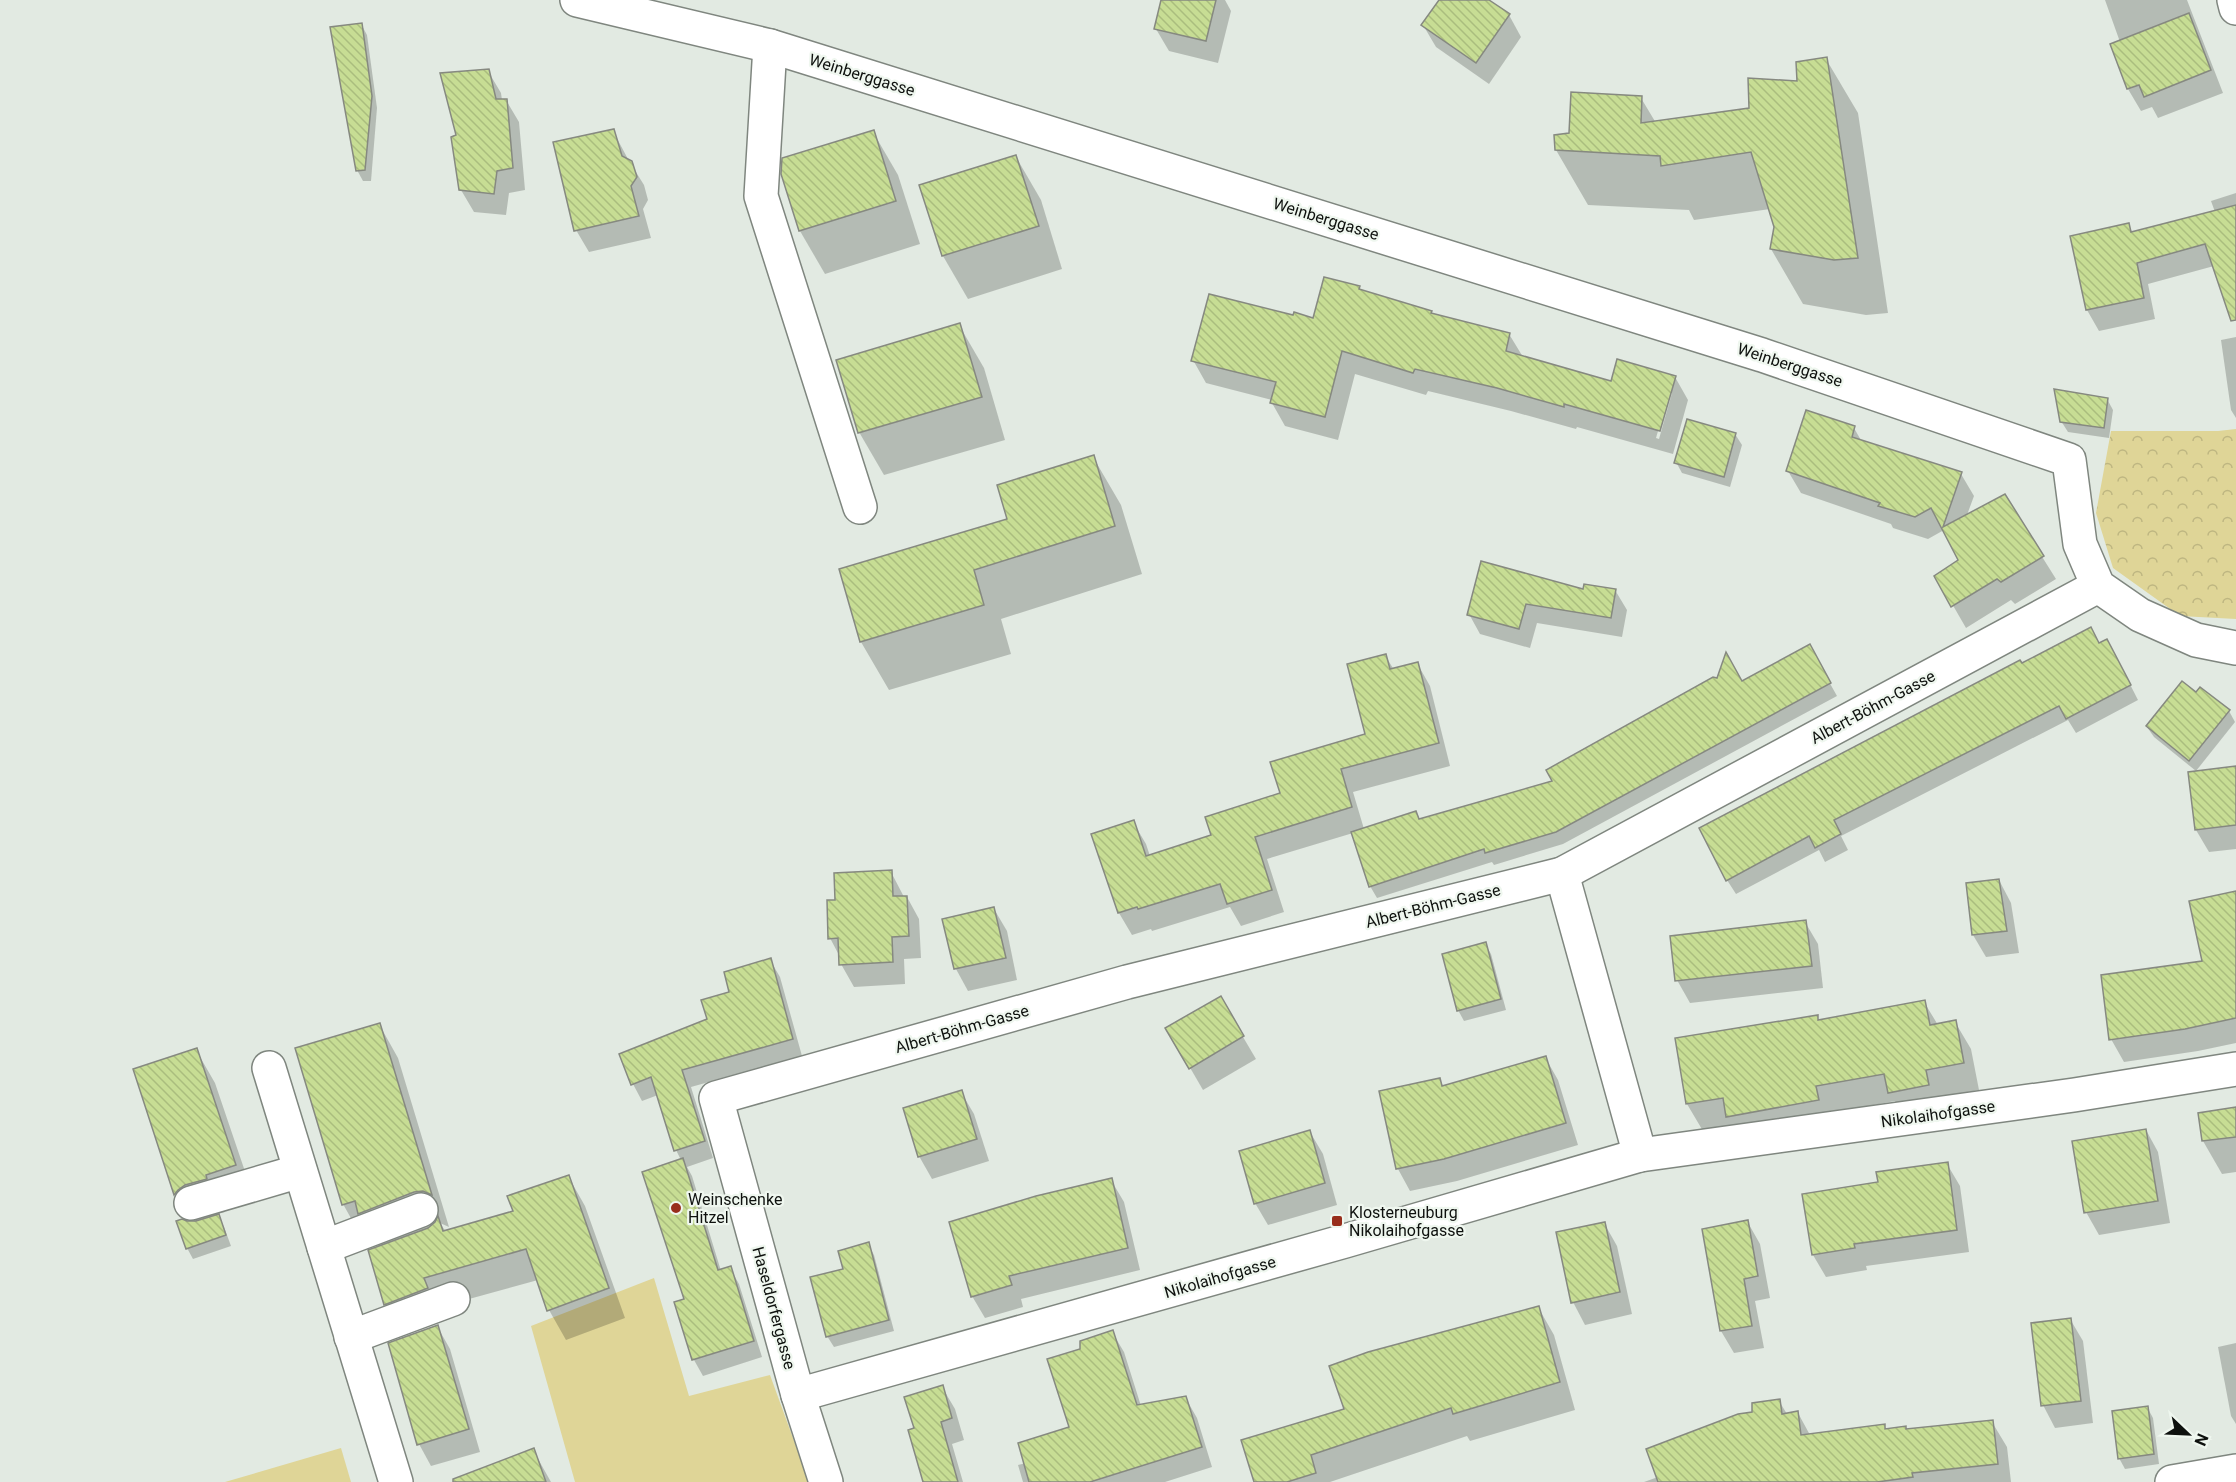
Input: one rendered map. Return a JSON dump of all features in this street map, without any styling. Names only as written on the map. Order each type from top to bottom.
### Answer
[{"type":"street","name":"Weinberggasse","points":[[577,0],[770,46],[1751,351],[2069,460],[2080,544],[2098,586]]},
{"type":"street","points":[[2234,0],[2236,8]]},
{"type":"street","points":[[770,46],[761,196],[860,507]]},
{"type":"street","points":[[2098,586],[2140,615],[2196,639],[2236,648]]},
{"type":"street","name":"Albert-Böhm-Gasse","points":[[716,1098],[1127,982],[1562,873],[2098,586]]},
{"type":"street","points":[[1562,873],[1640,1155]]},
{"type":"street","points":[[269,1068],[396,1482]]},
{"type":"street","name":"Nikolaihofgasse","points":[[798,1395],[1345,1241],[1640,1155],[2074,1095],[2236,1069]]},
{"type":"street","name":"Haseldorfergasse","points":[[716,1098],[798,1395],[826,1482]]},
{"type":"street","points":[[190,1203],[300,1171]]},
{"type":"street","points":[[324,1246],[421,1210]]},
{"type":"street","points":[[351,1337],[453,1299]]},
{"type":"street","points":[[2172,1482],[2236,1472]]},
{"type":"green space","points":[[2236,429],[2236,619],[2180,616],[2113,568],[2096,513],[2111,431]]},
{"type":"green space","points":[[654,1278],[689,1396],[770,1375],[809,1482],[575,1482],[531,1326]]},
{"type":"green space","points":[[341,1448],[351,1482],[225,1482]]},
{"type":"building","points":[[1161,0],[1216,0],[1206,41],[1154,29]]},
{"type":"building","points":[[1439,0],[1489,0],[1510,14],[1476,63],[1421,25]]},
{"type":"building","points":[[2189,13],[2211,70],[2144,97],[2139,85],[2127,89],[2110,44]]},
{"type":"building","points":[[362,23],[372,96],[365,170],[356,171],[330,27]]},
{"type":"building","points":[[1827,57],[1858,258],[1834,260],[1770,249],[1774,227],[1751,152],[1661,166],[1660,156],[1555,150],[1554,135],[1569,133],[1571,92],[1642,96],[1641,123],[1749,108],[1748,78],[1797,81],[1796,62]]},
{"type":"building","points":[[489,69],[496,99],[507,99],[513,168],[497,171],[494,194],[459,190],[451,137],[456,135],[440,73]]},
{"type":"building","points":[[614,129],[622,156],[632,161],[637,177],[631,186],[639,216],[574,231],[553,142]]},
{"type":"building","points":[[874,130],[896,201],[799,231],[781,174],[782,158]]},
{"type":"building","points":[[1016,155],[1039,226],[942,256],[919,185]]},
{"type":"building","points":[[2236,205],[2236,320],[2231,321],[2205,244],[2137,263],[2144,298],[2086,310],[2070,236],[2129,223],[2131,232]]},
{"type":"building","points":[[1324,277],[1360,286],[1359,289],[1432,311],[1431,313],[1510,333],[1506,351],[1611,381],[1617,359],[1676,376],[1660,431],[1497,388],[1415,369],[1413,373],[1342,351],[1325,417],[1270,403],[1276,382],[1191,361],[1209,294],[1313,318]]},
{"type":"building","points":[[960,323],[982,397],[858,433],[836,360]]},
{"type":"building","points":[[2054,389],[2108,398],[2104,428],[2060,422]]},
{"type":"building","points":[[1806,410],[1855,426],[1852,437],[1962,472],[1943,527],[2005,494],[2044,556],[2001,582],[1997,579],[1951,607],[1934,576],[1958,560],[1931,508],[1915,517],[1878,506],[1880,503],[1786,471]]},
{"type":"building","points":[[1687,419],[1736,433],[1724,477],[1674,463]]},
{"type":"building","points":[[1094,455],[1115,526],[974,570],[984,605],[860,642],[839,569],[1007,519],[997,485]]},
{"type":"building","points":[[1481,561],[1583,589],[1584,584],[1616,589],[1611,618],[1526,604],[1519,629],[1467,615]]},
{"type":"building","points":[[2091,627],[2099,643],[2107,639],[2131,685],[2066,719],[2059,706],[1834,820],[1841,834],[1815,848],[1809,836],[1726,881],[1699,828],[2020,660],[2022,663]]},
{"type":"building","points":[[1810,644],[1831,683],[1556,832],[1485,853],[1484,849],[1369,887],[1351,832],[1416,811],[1419,819],[1552,781],[1546,770],[1713,677],[1717,678],[1726,652],[1742,681]]},
{"type":"building","points":[[1386,654],[1390,669],[1418,662],[1439,743],[1341,769],[1352,807],[1255,837],[1272,890],[1227,904],[1220,884],[1118,913],[1091,834],[1134,820],[1146,856],[1211,835],[1205,817],[1280,793],[1270,762],[1365,734],[1347,664]]},
{"type":"building","points":[[2182,681],[2196,692],[2200,687],[2230,710],[2189,761],[2146,726]]},
{"type":"building","points":[[2236,766],[2236,825],[2195,830],[2188,772]]},
{"type":"building","points":[[892,870],[893,896],[907,896],[909,936],[892,937],[893,962],[839,965],[838,938],[828,939],[827,900],[835,900],[834,873]]},
{"type":"building","points":[[1999,879],[2007,931],[1972,935],[1966,883]]},
{"type":"building","points":[[2236,891],[2236,1018],[2185,1029],[2109,1040],[2101,975],[2202,961],[2189,901]]},
{"type":"building","points":[[994,907],[1006,958],[954,969],[942,919]]},
{"type":"building","points":[[1806,920],[1812,966],[1675,981],[1670,936]]},
{"type":"building","points":[[1486,942],[1501,999],[1457,1011],[1442,954]]},
{"type":"building","points":[[771,958],[793,1039],[682,1070],[705,1141],[674,1151],[651,1077],[631,1085],[619,1054],[707,1019],[701,1000],[729,992],[724,972]]},
{"type":"building","points":[[1221,996],[1244,1036],[1189,1069],[1165,1028]]},
{"type":"building","points":[[1925,1000],[1930,1025],[1956,1020],[1964,1063],[1926,1070],[1929,1085],[1888,1093],[1884,1074],[1816,1086],[1819,1100],[1726,1117],[1723,1098],[1686,1104],[1675,1038],[1818,1015],[1818,1020]]},
{"type":"building","points":[[380,1023],[432,1195],[423,1191],[414,1192],[358,1214],[355,1201],[342,1205],[295,1048]]},
{"type":"building","points":[[197,1048],[236,1165],[206,1175],[207,1179],[185,1185],[174,1195],[133,1069]]},
{"type":"building","points":[[1546,1056],[1566,1123],[1444,1159],[1396,1169],[1379,1091],[1440,1078],[1442,1086]]},
{"type":"building","points":[[962,1090],[977,1139],[918,1157],[903,1108]]},
{"type":"building","points":[[2236,1107],[2236,1137],[2202,1141],[2198,1113]]},
{"type":"building","points":[[2146,1129],[2158,1201],[2084,1213],[2072,1141]]},
{"type":"building","points":[[1310,1130],[1325,1183],[1254,1204],[1239,1151]]},
{"type":"building","points":[[683,1158],[718,1270],[731,1266],[754,1341],[692,1360],[674,1302],[684,1299],[642,1172]]},
{"type":"building","points":[[1948,1162],[1957,1230],[1854,1244],[1855,1248],[1812,1255],[1802,1194],[1878,1182],[1876,1172]]},
{"type":"building","points":[[569,1175],[609,1288],[547,1311],[526,1249],[424,1278],[428,1288],[384,1305],[368,1250],[428,1228],[438,1216],[443,1231],[513,1211],[507,1196]]},
{"type":"building","points":[[1112,1178],[1128,1248],[1009,1276],[1012,1285],[971,1297],[949,1222],[1036,1196]]},
{"type":"building","points":[[219,1214],[226,1235],[186,1249],[176,1221],[182,1219],[196,1221]]},
{"type":"building","points":[[1748,1220],[1758,1276],[1744,1279],[1752,1326],[1720,1331],[1702,1229]]},
{"type":"building","points":[[1605,1222],[1620,1292],[1571,1303],[1556,1232]]},
{"type":"building","points":[[869,1242],[889,1320],[826,1337],[810,1277],[843,1269],[838,1251]]},
{"type":"building","points":[[1539,1306],[1560,1382],[1453,1414],[1451,1408],[1311,1455],[1316,1473],[1287,1482],[1254,1482],[1241,1440],[1344,1409],[1329,1366],[1368,1352]]},
{"type":"building","points":[[2071,1318],[2081,1401],[2041,1406],[2031,1323]]},
{"type":"building","points":[[438,1325],[469,1429],[417,1445],[388,1343]]},
{"type":"building","points":[[1113,1330],[1137,1405],[1186,1396],[1202,1447],[1090,1482],[1029,1482],[1018,1443],[1069,1427],[1047,1359],[1080,1349],[1080,1341]]},
{"type":"building","points":[[943,1385],[952,1418],[941,1422],[958,1482],[923,1482],[908,1430],[914,1428],[904,1397]]},
{"type":"building","points":[[1780,1399],[1782,1414],[1798,1411],[1801,1435],[1885,1424],[1885,1429],[1906,1426],[1906,1429],[1993,1420],[1998,1464],[1912,1473],[1913,1477],[1877,1482],[1658,1482],[1646,1449],[1738,1414],[1752,1412],[1752,1403]]},
{"type":"building","points":[[2148,1406],[2154,1454],[2118,1459],[2112,1411]]},
{"type":"building","points":[[534,1448],[546,1482],[453,1482],[453,1479]]},
{"type":"place","name":"Weinschenke Hitzel","points":[[676,1208]]},
{"type":"place","name":"Klosterneuburg Nikolaihofgasse","points":[[1337,1221]]}]
